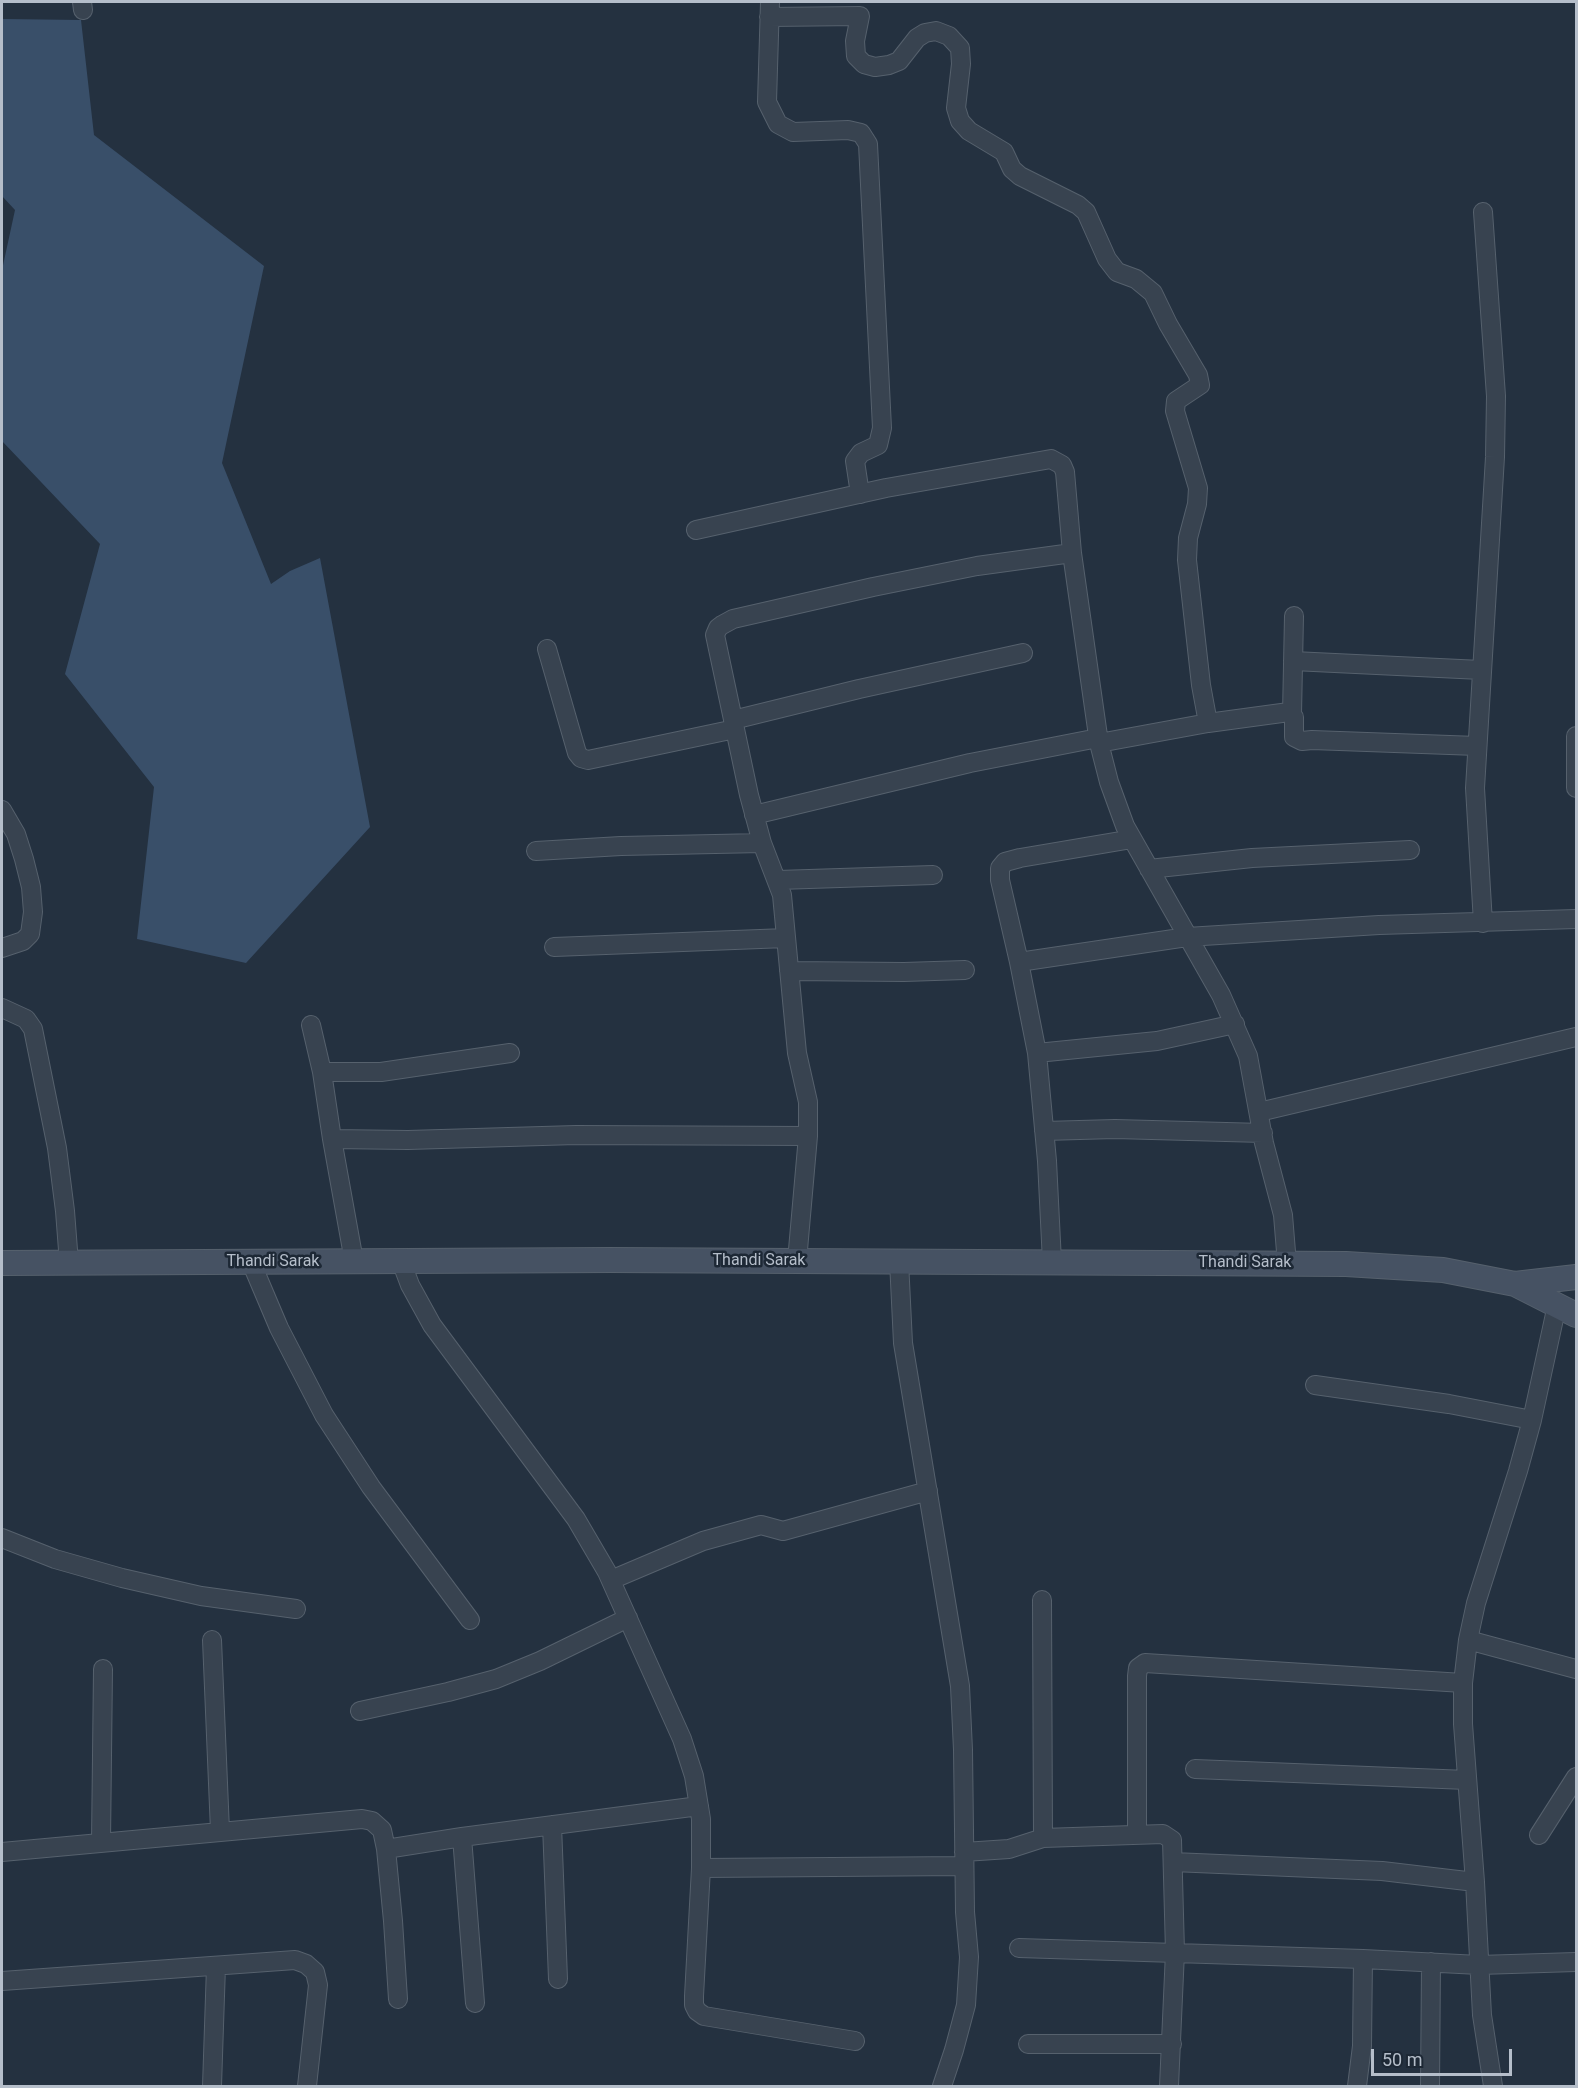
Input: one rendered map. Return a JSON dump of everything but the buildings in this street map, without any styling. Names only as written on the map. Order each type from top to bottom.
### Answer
[{"type":"main road","name":"Thandi Sarak","points":[[2,1263],[797,1261],[1346,1264],[1443,1270],[1515,1284]]},
{"type":"main road","points":[[1515,1284],[1576,1277]]},
{"type":"main road","points":[[1515,1284],[1567,1310]]},
{"type":"street","points":[[860,494],[855,461],[861,453],[878,445],[882,428],[868,144],[861,133],[848,130],[793,132],[778,124],[767,102],[770,9],[861,9],[855,41],[856,56],[864,64],[875,67],[899,61],[917,38],[925,33],[936,31],[949,36],[960,48],[961,64],[956,108],[960,121],[969,131],[1004,152],[1012,169],[1020,176],[1077,205],[1086,212],[1107,259],[1117,272],[1136,279],[1152,293],[1167,324],[1198,375],[1200,385],[1176,401],[1175,411],[1198,488],[1196,511],[1188,538],[1187,560],[1201,685],[1208,723]]},
{"type":"street","points":[[1483,212],[1496,396],[1495,457],[1475,788],[1483,922]]},
{"type":"street","points":[[696,530],[860,494],[1008,466],[1052,459],[1062,465],[1065,472],[1072,553],[1098,741],[1109,782],[1125,826],[1221,995],[1248,1056],[1263,1133],[1283,1215],[1287,1264]]},
{"type":"street","points":[[797,1261],[808,1136],[808,1102],[797,1053],[782,895],[754,815],[716,635],[718,628],[733,620],[873,587],[977,566],[1072,553]]},
{"type":"street","points":[[1294,616],[1292,714],[1294,737],[1302,741],[1477,746]]},
{"type":"street","points":[[547,649],[577,753],[581,758],[588,760],[734,724],[859,689],[1023,653]]},
{"type":"street","points":[[1293,661],[1481,670]]},
{"type":"street","points":[[754,815],[970,763],[1208,723],[1289,712],[1292,714]]},
{"type":"street","points":[[1576,736],[1576,788]]},
{"type":"street","points":[[2,810],[16,834],[31,886],[33,912],[30,934],[23,941],[2,948]]},
{"type":"street","points":[[1052,1262],[1037,1053],[1000,880],[1000,868],[1005,862],[1020,858],[1132,839]]},
{"type":"street","points":[[536,850],[762,843]]},
{"type":"street","points":[[1149,868],[1252,858],[1410,850]]},
{"type":"street","points":[[778,880],[933,876]]},
{"type":"street","points":[[1019,962],[1187,937],[1344,927],[1576,919]]},
{"type":"street","points":[[554,947],[786,938]]},
{"type":"street","points":[[789,971],[965,970]]},
{"type":"street","points":[[2,1008],[26,1019],[33,1029],[57,1148],[69,1263]]},
{"type":"street","points":[[1037,1053],[1157,1041],[1235,1024]]},
{"type":"street","points":[[311,1025],[322,1072],[354,1261]]},
{"type":"street","points":[[1259,1112],[1576,1037]]},
{"type":"street","points":[[322,1072],[381,1072],[510,1053]]},
{"type":"street","points":[[1044,1131],[1115,1129],[1263,1133]]},
{"type":"street","points":[[332,1139],[408,1140],[576,1135],[808,1136]]},
{"type":"street","points":[[401,1261],[410,1285],[432,1325],[576,1519],[611,1580],[682,1739],[694,1776],[701,1819],[701,1868],[694,1996],[697,2011],[704,2016],[855,2041]]},
{"type":"street","points":[[251,1262],[279,1328],[324,1415],[371,1487],[470,1620]]},
{"type":"street","points":[[898,1262],[903,1343],[960,1686],[969,1957],[966,2005],[942,2086]]},
{"type":"street","points":[[1493,2086],[1482,2015],[1463,1683],[1468,1640],[1476,1603],[1567,1310]]},
{"type":"street","points":[[1315,1385],[1449,1404],[1532,1420]]},
{"type":"street","points":[[611,1580],[703,1541],[761,1525],[783,1531],[928,1491]]},
{"type":"street","points":[[2,1538],[55,1559],[122,1578],[201,1596],[296,1609]]},
{"type":"street","points":[[1042,1600],[1043,1838]]},
{"type":"street","points":[[360,1711],[496,1679],[540,1661],[628,1618]]},
{"type":"street","points":[[212,1640],[220,1831]]},
{"type":"street","points":[[1468,1640],[1576,1669]]},
{"type":"street","points":[[1137,1835],[1137,1676],[1138,1668],[1145,1663],[1463,1683]]},
{"type":"street","points":[[101,1842],[103,1669]]},
{"type":"street","points":[[1195,1769],[1467,1780]]},
{"type":"street","points":[[1539,1834],[1576,1777]]},
{"type":"street","points":[[386,1849],[699,1806]]},
{"type":"street","points":[[2,1852],[362,1819],[372,1821],[382,1830],[386,1849],[398,1999]]},
{"type":"street","points":[[552,1825],[558,1979]]},
{"type":"street","points":[[701,1868],[964,1859],[1009,1849],[1043,1838],[1163,1834],[1168,1836],[1173,1845],[1175,1952],[1169,2086]]},
{"type":"street","points":[[462,1837],[475,2002]]},
{"type":"street","points":[[1173,1862],[1382,1871],[1475,1882]]},
{"type":"street","points":[[1019,1948],[1479,1965],[1576,1962]]},
{"type":"street","points":[[1357,2086],[1362,2046],[1363,1959]]},
{"type":"street","points":[[2,1981],[295,1960],[306,1964],[315,1972],[318,1985],[307,2086]]},
{"type":"street","points":[[1430,2086],[1431,1962]]},
{"type":"street","points":[[212,2086],[216,1966]]},
{"type":"street","points":[[1028,2044],[1172,2044]]},
{"type":"water","points":[[2,19],[81,20],[94,135],[264,266],[222,463],[271,584],[290,571],[320,558],[370,827],[246,963],[137,939],[154,787],[65,674],[100,544],[2,441],[2,270],[15,210],[2,196]]}]
